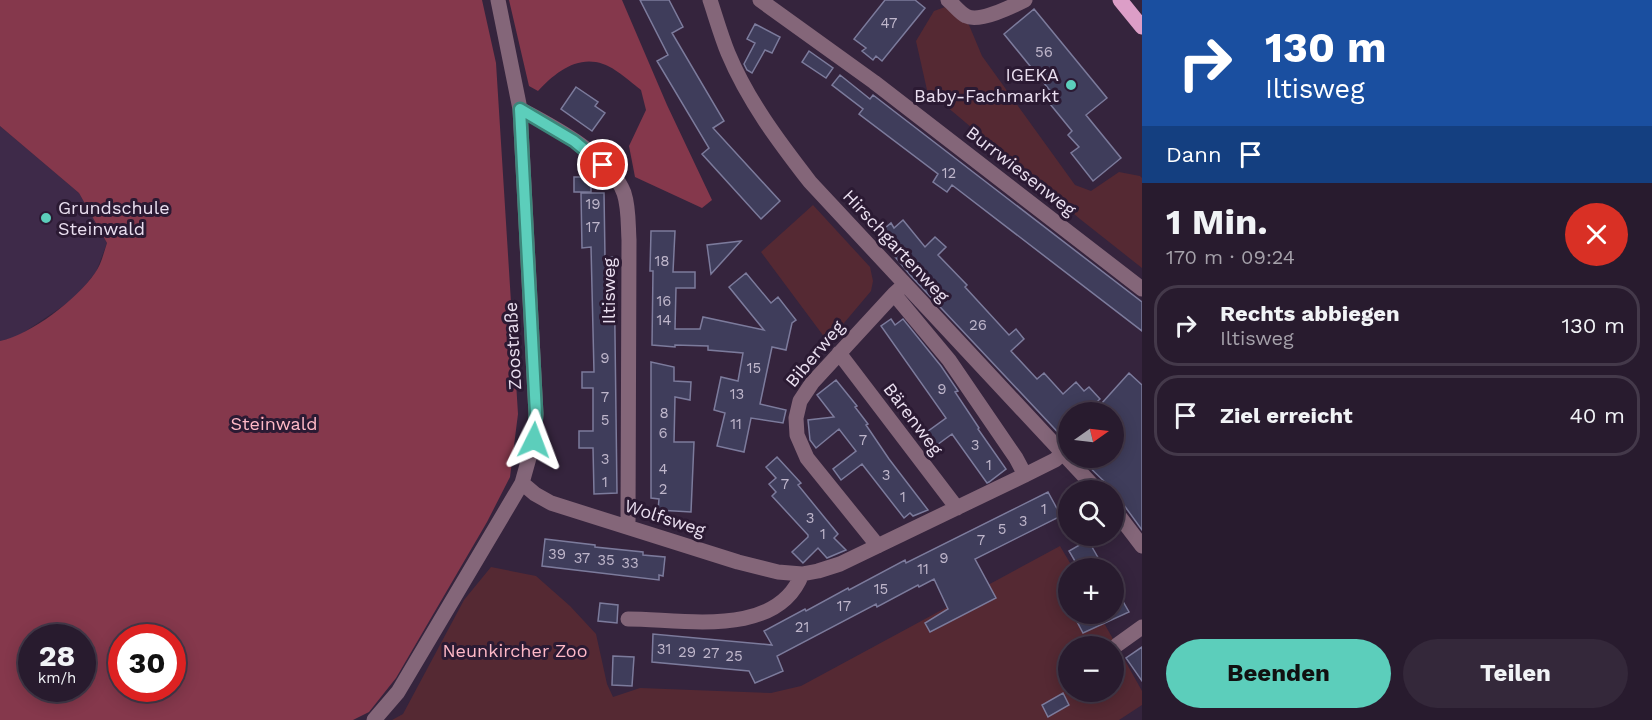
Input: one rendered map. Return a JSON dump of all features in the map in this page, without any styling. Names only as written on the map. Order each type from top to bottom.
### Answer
[{"type":"main road","points":[[1120,0],[1142,27]]},
{"type":"street","name":"Zoostraße","points":[[374,720],[398,692],[522,483],[534,440],[536,414],[520,109],[498,0]]},
{"type":"street","name":"Hirschgartenweg","points":[[710,0],[728,53],[754,104],[810,182],[899,289],[1016,458],[1025,475]]},
{"type":"street","name":"Burrwiesenweg","points":[[760,0],[874,81],[1142,290]]},
{"type":"street","points":[[948,0],[966,16],[977,18],[1025,0]]},
{"type":"street","name":"Iltisweg","points":[[520,109],[540,119],[594,155],[613,174],[624,194],[629,240],[628,526]]},
{"type":"street","name":"Hirschgartenweg","points":[[899,289],[1058,447]]},
{"type":"street","name":"Biberweg","points":[[878,546],[807,458],[797,435],[796,418],[800,401],[812,383],[899,289]]},
{"type":"street","name":"Bärenweg","points":[[839,353],[957,508]]},
{"type":"street","name":"Wolfsweg","points":[[522,483],[551,503],[738,562],[778,572],[802,574],[840,564],[1058,458]]},
{"type":"street","name":"Hirschgartenweg","points":[[1077,468],[1088,480]]},
{"type":"street","points":[[1124,522],[1142,546]]},
{"type":"street","points":[[628,619],[719,621],[749,618],[773,609],[796,587],[802,574]]},
{"type":"street","points":[[1124,640],[1142,627]]},
{"type":"shaded area","name":"Grundschule Steinwald","points":[[0,126],[79,193],[107,243],[96,272],[75,298],[17,337],[0,341]]},
{"type":"green space","name":"Steinwald","points":[[0,0],[482,0],[496,63],[518,414],[510,477],[487,522],[396,678],[369,712],[353,720],[0,720],[0,341],[39,324],[65,305],[97,270],[107,243],[79,193],[0,126]]},
{"type":"green space","points":[[509,0],[622,0],[667,105],[712,200],[702,208],[635,177],[629,146],[646,110],[641,90],[612,68],[603,64],[584,62],[559,72],[538,91],[529,86]]},
{"type":"green space","points":[[945,7],[969,25],[982,56],[1075,185],[1091,191],[1119,172],[1142,178],[1142,268],[927,90],[916,41],[934,11]]},
{"type":"green space","points":[[813,205],[870,267],[873,281],[871,291],[828,342],[761,252]]},
{"type":"green space","name":"Neunkircher Zoo","points":[[1060,546],[1067,558],[1058,558],[1058,624],[1105,624],[1111,636],[1058,636],[1058,702],[1124,702],[1124,659],[1142,691],[1142,705],[1119,720],[392,720],[403,714],[464,600],[491,567],[536,576],[570,606],[596,634],[607,684],[613,697],[640,688],[771,693],[801,686]]},
{"type":"building","points":[[640,0],[669,0],[683,27],[672,33],[724,121],[713,128],[780,201],[761,219],[702,154],[709,148],[657,61],[668,55]]},
{"type":"building","points":[[885,0],[915,0],[925,8],[882,61],[876,56],[873,60],[862,51],[866,48],[854,39]]},
{"type":"building","points":[[1034,9],[1107,98],[1086,115],[1121,158],[1093,181],[1071,153],[1079,147],[1068,135],[1072,131],[1046,99],[1052,93],[1004,34]]},
{"type":"building","points":[[755,24],[780,37],[772,53],[765,50],[752,73],[744,64],[755,43],[747,39]]},
{"type":"building","points":[[809,51],[833,68],[826,78],[802,62]]},
{"type":"building","points":[[840,75],[870,99],[873,95],[1142,302],[1142,331],[952,185],[947,192],[933,182],[938,174],[859,114],[863,109],[832,85]]},
{"type":"building","points":[[576,87],[598,102],[595,106],[605,113],[592,131],[561,109]]},
{"type":"building","points":[[574,177],[591,177],[591,192],[574,192]]},
{"type":"building","points":[[581,193],[604,193],[605,257],[614,257],[617,493],[594,494],[593,448],[579,448],[579,431],[593,431],[593,388],[582,388],[582,372],[594,372],[591,247],[582,248]]},
{"type":"building","points":[[903,220],[925,247],[935,237],[946,247],[938,255],[967,285],[965,287],[1009,335],[1016,329],[1024,339],[1011,351],[1037,379],[1044,373],[1063,394],[1076,382],[1084,391],[1089,387],[1100,399],[1097,402],[1058,402],[1058,432],[911,276],[877,235],[891,223],[894,228]]},
{"type":"building","points":[[651,231],[675,231],[673,272],[695,272],[695,288],[676,288],[675,329],[700,329],[703,317],[764,330],[729,287],[746,273],[771,303],[778,297],[796,320],[792,323],[786,350],[772,347],[760,404],[786,410],[783,423],[751,418],[744,452],[717,446],[725,413],[714,410],[721,377],[738,381],[743,353],[708,350],[708,346],[652,345]]},
{"type":"building","points":[[741,241],[711,274],[707,245]]},
{"type":"building","points":[[891,319],[895,325],[903,319],[941,366],[958,391],[955,392],[978,429],[1006,469],[989,482],[987,483],[952,434],[930,450],[920,437],[946,418],[881,326]]},
{"type":"building","points":[[651,362],[674,367],[674,381],[691,382],[690,400],[675,397],[674,442],[694,442],[691,512],[658,510],[659,499],[651,498]]},
{"type":"building","points":[[1129,373],[1142,385],[1142,530],[1124,505],[1124,480],[1103,480],[1090,468],[1124,468],[1124,402],[1103,402]]},
{"type":"building","points":[[836,380],[857,406],[855,407],[889,459],[928,510],[913,516],[910,513],[904,518],[862,464],[841,480],[833,469],[856,451],[839,429],[816,448],[810,440],[808,420],[834,417],[817,395]]},
{"type":"building","points":[[777,457],[801,483],[798,485],[838,534],[834,538],[846,550],[827,558],[818,548],[803,563],[792,552],[808,535],[772,496],[776,492],[769,484],[776,478],[766,467]]},
{"type":"building","points":[[1048,492],[1058,510],[1058,518],[975,559],[996,598],[930,632],[925,623],[948,609],[934,579],[877,607],[876,604],[777,656],[783,671],[755,683],[749,671],[652,662],[653,634],[772,645],[764,631],[905,560],[906,563]]},
{"type":"building","points":[[545,539],[665,557],[663,576],[659,575],[659,580],[542,566]]},
{"type":"building","points":[[1078,546],[1091,546],[1098,558],[1073,558],[1069,551]]},
{"type":"building","points":[[600,603],[618,605],[617,623],[598,621]]},
{"type":"building","points":[[1124,603],[1129,612],[1124,614]]},
{"type":"building","points":[[1078,624],[1103,624],[1083,633]]},
{"type":"building","points":[[1142,647],[1142,681],[1126,658]]},
{"type":"building","points":[[613,656],[634,657],[632,686],[612,685]]},
{"type":"building","points":[[1058,696],[1058,702],[1068,702],[1069,705],[1048,717],[1042,705]]},
{"type":"place","name":"IGEKA Baby-Fachmarkt","points":[[1071,85]]},
{"type":"place","name":"Grundschule Steinwald","points":[[46,218]]},
{"type":"route","points":[[534,440],[536,414],[520,109],[574,141],[594,155],[603,165]]}]
